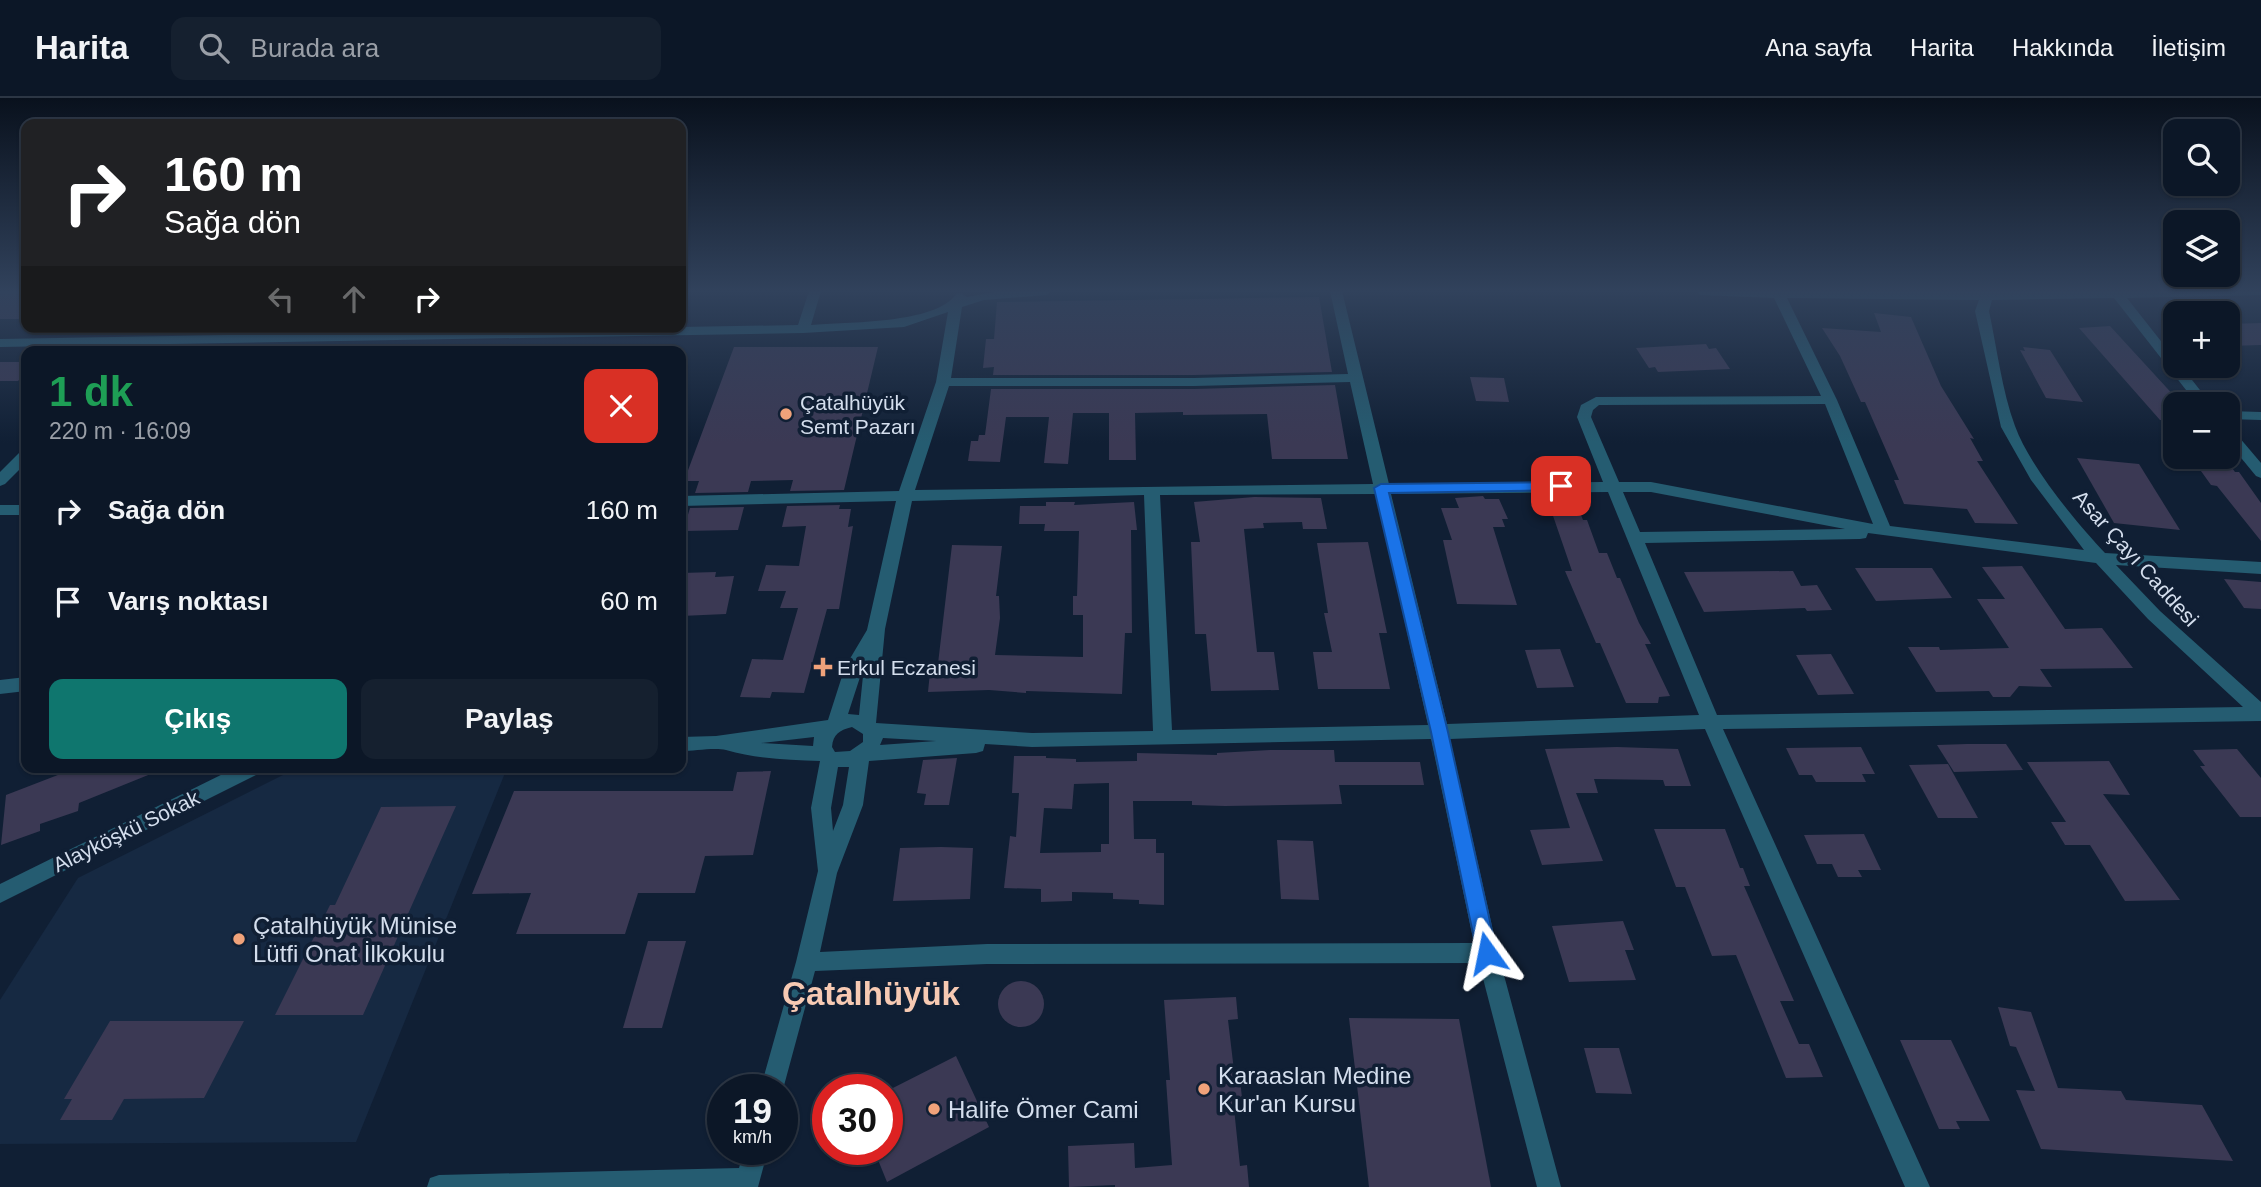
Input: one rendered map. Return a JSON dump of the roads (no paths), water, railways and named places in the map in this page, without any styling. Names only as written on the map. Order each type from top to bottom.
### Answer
[{"type":"street","points":[[148,346],[200,342]]},
{"type":"street","points":[[776,1074],[807,962],[827,873],[853,806],[863,755],[873,742],[869,727],[876,629],[905,496],[943,382],[950,342]]},
{"type":"street","points":[[1348,342],[1439,732],[1487,953],[1549,1187]]},
{"type":"street","points":[[1802,342],[1830,400],[1884,531]]},
{"type":"street","name":"Asar Çayı Caddesi","points":[[1989,342],[2008,427],[2036,477],[2081,537],[2154,615],[2261,713]]},
{"type":"street","points":[[2155,342],[2195,392]]},
{"type":"street","points":[[0,343],[102,346]]},
{"type":"street","points":[[943,382],[1194,382],[1356,378]]},
{"type":"street","points":[[1830,400],[1596,401],[1586,408],[1584,417],[1711,722],[1918,1187]]},
{"type":"street","points":[[2240,415],[2261,416]]},
{"type":"street","points":[[2240,448],[2261,473]]},
{"type":"street","points":[[0,481],[21,459]]},
{"type":"street","points":[[686,500],[1152,490],[1651,487],[1884,531],[2101,558],[2261,568]]},
{"type":"street","points":[[1152,490],[1163,738]]},
{"type":"street","points":[[0,510],[21,510]]},
{"type":"street","points":[[1635,538],[1905,533]]},
{"type":"street","points":[[827,873],[821,808],[828,756],[822,742],[832,727],[854,667],[876,629]]},
{"type":"street","points":[[0,687],[21,685]]},
{"type":"street","points":[[716,743],[770,752],[828,756],[847,761],[863,755],[1032,740],[1439,732],[1711,722],[2261,713]]},
{"type":"street","points":[[686,744],[716,743],[832,727],[852,720],[869,727],[1032,740]]},
{"type":"street","name":"Alayköşkü Sokak","points":[[0,894],[243,773]]},
{"type":"street","points":[[807,962],[987,954],[1487,953]]},
{"type":"street","points":[[439,1187],[747,1183],[752,1165]]},
{"type":"place","name":"Çatalhüyük Semt Pazarı","points":[[786,414]]},
{"type":"place","name":"Erkul Eczanesi","points":[[823,667]]},
{"type":"place","name":"Çatalhüyük Münise Lütfi Onat İlkokulu","points":[[239,939]]},
{"type":"place","name":"Karaaslan Medine Kur'an Kursu","points":[[1204,1089]]},
{"type":"place","name":"Halife Ömer Cami","points":[[934,1109]]},
{"type":"district","name":"Çatalhüyük","points":[[871,993]]}]
